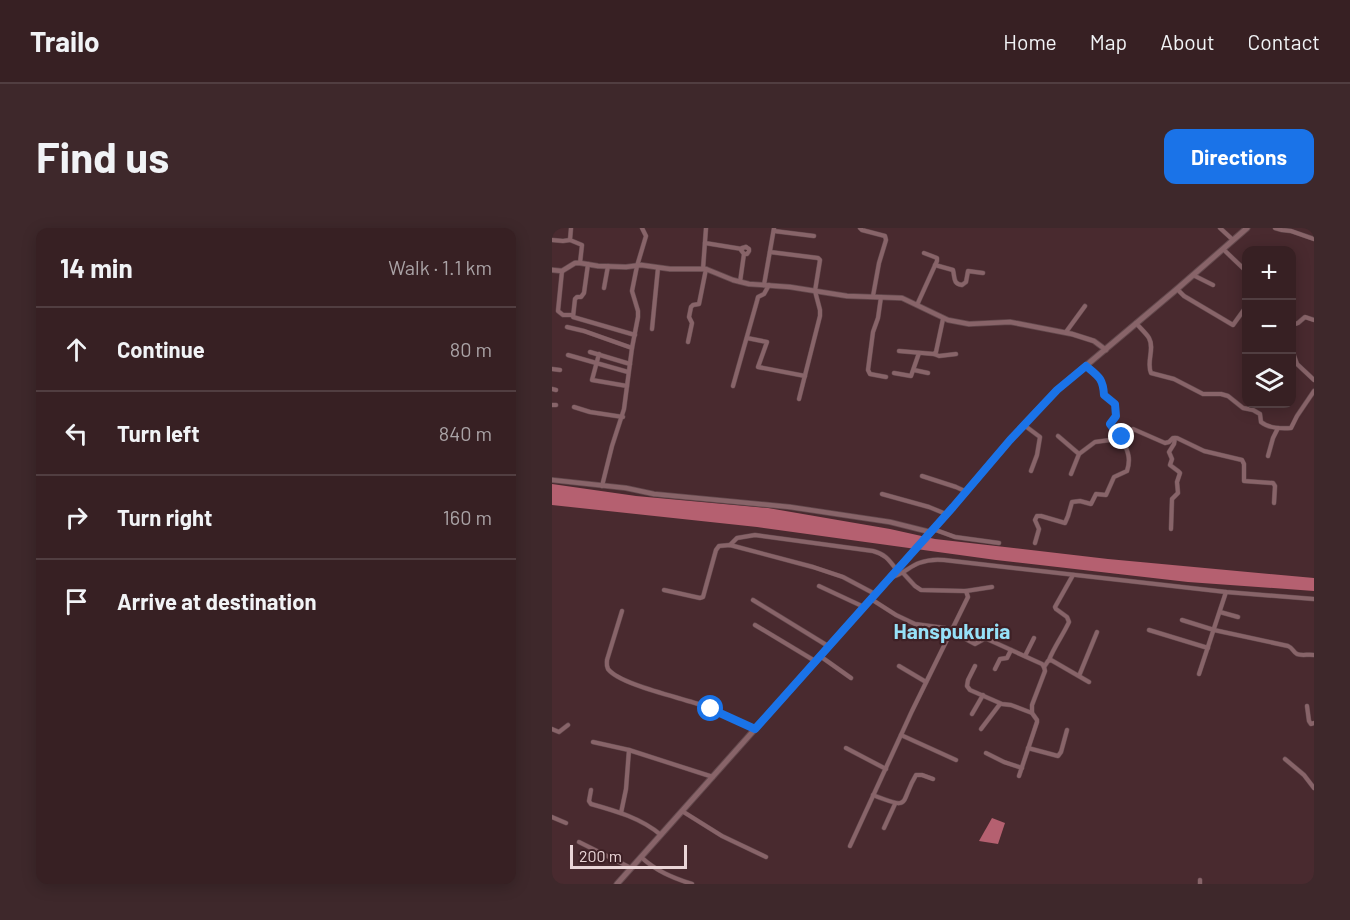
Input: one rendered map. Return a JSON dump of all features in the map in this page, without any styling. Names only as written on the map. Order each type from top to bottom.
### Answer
[{"type":"main road","points":[[617,884],[1057,390],[1247,228]]},
{"type":"street","points":[[570,240],[571,228]]},
{"type":"street","points":[[602,486],[612,446],[623,417],[638,311],[632,291],[646,236],[642,228]]},
{"type":"street","points":[[688,342],[692,323],[689,317],[691,307],[693,304],[699,304],[706,228]]},
{"type":"street","points":[[798,234],[799,228]]},
{"type":"street","points":[[860,228],[885,236],[886,240],[873,296]]},
{"type":"street","points":[[1220,228],[1233,240]]},
{"type":"street","points":[[1275,228],[1314,239]]},
{"type":"street","points":[[733,386],[758,297],[765,294],[774,229],[814,236]]},
{"type":"street","points":[[552,240],[570,240],[582,245],[580,262]]},
{"type":"street","points":[[705,243],[742,249],[744,254],[740,282]]},
{"type":"street","points":[[1223,249],[1242,267]]},
{"type":"street","points":[[770,252],[819,259],[815,291],[820,316],[799,399]]},
{"type":"street","points":[[917,305],[937,261],[937,258],[924,253]]},
{"type":"street","points":[[552,270],[562,271],[580,262],[608,266],[704,269],[740,282],[847,296],[902,298],[943,319],[969,324],[1006,321],[1066,332],[1094,341],[1106,350]]},
{"type":"street","points":[[572,315],[575,297],[581,297],[584,293],[588,264]]},
{"type":"street","points":[[935,265],[952,270],[958,285],[964,284],[967,273],[970,271],[983,273]]},
{"type":"street","points":[[604,288],[608,266]]},
{"type":"street","points":[[652,329],[658,268]]},
{"type":"street","points":[[562,271],[558,311],[563,315],[572,315],[574,318],[635,335]]},
{"type":"street","points":[[1193,275],[1213,285]]},
{"type":"street","points":[[1177,289],[1184,296],[1233,325],[1242,313]]},
{"type":"street","points":[[880,297],[868,370],[870,374],[886,377]]},
{"type":"street","points":[[1066,332],[1085,306]]},
{"type":"street","points":[[1296,324],[1305,318],[1314,320]]},
{"type":"street","points":[[934,354],[943,319]]},
{"type":"street","points":[[1136,323],[1150,340],[1151,373],[1174,378],[1203,394],[1228,396],[1243,408],[1260,414],[1262,424],[1291,428],[1314,391]]},
{"type":"street","points":[[567,327],[632,348]]},
{"type":"street","points":[[747,338],[767,342],[758,367],[805,376]]},
{"type":"street","points":[[591,351],[630,364]]},
{"type":"street","points":[[899,351],[939,356],[956,354]]},
{"type":"street","points":[[894,373],[912,375],[919,353]]},
{"type":"street","points":[[599,354],[592,380],[627,386]]},
{"type":"street","points":[[1293,354],[1297,364],[1314,380]]},
{"type":"street","points":[[568,355],[628,373]]},
{"type":"street","points":[[1035,543],[1039,529],[1035,520],[1037,516],[1065,523],[1072,502],[1091,504],[1096,494],[1106,495],[1114,477],[1127,471],[1129,466],[1128,451],[1122,437],[1110,424],[1116,416],[1115,404],[1104,395],[1104,386],[1100,378],[1086,366]]},
{"type":"street","points":[[552,369],[560,370]]},
{"type":"street","points":[[914,370],[927,374]]},
{"type":"street","points":[[574,407],[623,417]]},
{"type":"street","points":[[1024,425],[1040,437],[1031,471]]},
{"type":"street","points":[[1268,456],[1278,428]]},
{"type":"street","points":[[1122,437],[1133,429],[1165,443],[1174,438],[1180,439],[1204,451],[1242,460],[1244,481],[1273,483],[1275,486],[1274,503]]},
{"type":"street","points":[[1071,474],[1079,454],[1096,441],[1110,440],[1116,432]]},
{"type":"street","points":[[1058,436],[1079,454]]},
{"type":"street","points":[[1171,529],[1172,499],[1179,491],[1177,482],[1180,473],[1170,465],[1172,459],[1169,452],[1174,444],[1174,438]]},
{"type":"street","points":[[922,477],[967,492]]},
{"type":"street","points":[[552,480],[626,488],[654,494],[790,507],[890,522],[955,537],[999,543]]},
{"type":"street","points":[[882,494],[946,514]]},
{"type":"street","points":[[730,545],[737,537],[742,536],[779,537],[873,551],[888,558],[897,569]]},
{"type":"street","points":[[664,590],[704,597],[716,550],[719,546],[730,545],[813,567],[843,578],[896,615],[915,624],[940,626],[952,630],[972,643],[987,639],[1044,667]]},
{"type":"street","points":[[890,577],[903,573],[919,563],[937,559],[1226,592],[1314,599]]},
{"type":"street","points":[[903,573],[921,590],[966,591],[992,586]]},
{"type":"street","points":[[1032,713],[1032,705],[1045,671],[1044,667],[1069,622],[1067,617],[1055,607],[1073,574]]},
{"type":"street","points":[[819,586],[864,607]]},
{"type":"street","points":[[850,846],[967,600],[966,591]]},
{"type":"street","points":[[1199,674],[1226,592]]},
{"type":"street","points":[[753,600],[828,646]]},
{"type":"street","points":[[622,611],[606,664],[608,669],[630,682],[705,706],[755,729]]},
{"type":"street","points":[[1220,612],[1238,616]]},
{"type":"street","points":[[1182,620],[1214,630],[1288,646],[1299,654],[1314,655]]},
{"type":"street","points":[[755,625],[815,661]]},
{"type":"street","points":[[1149,630],[1208,648]]},
{"type":"street","points":[[1079,676],[1097,632]]},
{"type":"street","points":[[1025,656],[1034,638]]},
{"type":"street","points":[[995,669],[1000,659],[1007,658],[1011,650]]},
{"type":"street","points":[[820,656],[851,678]]},
{"type":"street","points":[[1049,660],[1089,682]]},
{"type":"street","points":[[899,666],[927,682]]},
{"type":"street","points":[[975,666],[968,680],[967,685],[970,690],[1000,704],[1011,705],[1032,713],[1037,720],[1019,776]]},
{"type":"street","points":[[972,714],[982,696]]},
{"type":"street","points":[[981,729],[1000,704]]},
{"type":"street","points":[[1306,706],[1309,721],[1311,724],[1314,723]]},
{"type":"street","points":[[552,729],[559,732],[568,725]]},
{"type":"street","points":[[1028,747],[1058,756],[1067,730]]},
{"type":"street","points":[[901,735],[956,760]]},
{"type":"street","points":[[593,742],[629,750],[712,777]]},
{"type":"street","points":[[846,748],[886,769]]},
{"type":"street","points":[[621,813],[626,789],[629,750]]},
{"type":"street","points":[[986,753],[1022,768]]},
{"type":"street","points":[[1285,759],[1304,775],[1314,788]]},
{"type":"street","points":[[873,795],[895,804],[904,802],[916,775],[933,779]]},
{"type":"street","points":[[591,790],[589,801],[591,804],[621,813],[661,835]]},
{"type":"street","points":[[884,828],[895,804]]},
{"type":"street","points":[[682,811],[722,836],[766,857]]},
{"type":"street","points":[[552,817],[566,823]]},
{"type":"street","points":[[579,842],[631,868]]},
{"type":"street","points":[[641,856],[669,876],[692,884]]},
{"type":"shaded area","points":[[552,484],[636,496],[768,508],[935,539],[1108,559],[1314,578],[1314,591],[1188,582],[996,560],[757,527],[552,505]]},
{"type":"shaded area","points":[[992,818],[1005,823],[998,844],[979,841]]},
{"type":"district","name":"Hanspukuria","points":[[952,632]]},
{"type":"route","points":[[711,709],[755,729],[1010,440],[1057,390],[1086,366],[1100,378],[1104,386],[1104,395],[1114,402],[1116,416],[1110,425],[1122,437]]}]
